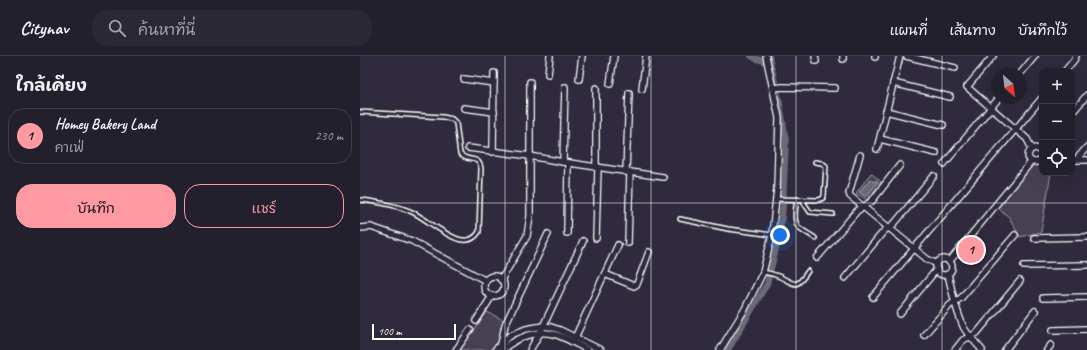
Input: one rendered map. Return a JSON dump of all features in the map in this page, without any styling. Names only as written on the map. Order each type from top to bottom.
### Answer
[{"type":"street","points":[[548,74],[550,56]]},
{"type":"street","points":[[579,79],[582,56]]},
{"type":"street","points":[[610,84],[614,56]]},
{"type":"street","points":[[642,89],[646,56]]},
{"type":"street","points":[[720,350],[745,309],[764,272],[778,199],[779,118],[777,88],[766,56]]},
{"type":"street","points":[[877,149],[900,56]]},
{"type":"street","points":[[906,56],[955,68]]},
{"type":"street","points":[[993,56],[967,87],[1027,139],[1032,149]]},
{"type":"street","points":[[1025,68],[1035,56]]},
{"type":"street","points":[[1067,68],[1076,56]]},
{"type":"street","points":[[493,152],[494,72]]},
{"type":"street","points":[[464,79],[494,83]]},
{"type":"street","points":[[501,280],[527,236],[530,216],[530,82]]},
{"type":"street","points":[[893,83],[950,97]]},
{"type":"street","points":[[565,87],[567,232]]},
{"type":"street","points":[[596,88],[596,238]]},
{"type":"street","points":[[777,88],[835,88]]},
{"type":"street","points":[[628,243],[629,93]]},
{"type":"street","points":[[1075,109],[1087,95]]},
{"type":"street","points":[[873,297],[1039,101]]},
{"type":"street","points":[[944,164],[994,104]]},
{"type":"street","points":[[464,108],[494,112]]},
{"type":"street","points":[[886,111],[943,125]]},
{"type":"street","points":[[880,139],[936,153]]},
{"type":"street","points":[[1075,159],[1087,147]]},
{"type":"street","points":[[468,148],[530,156],[566,163],[663,177]]},
{"type":"street","points":[[1031,162],[1028,157],[1029,152],[1032,149],[1039,149]]},
{"type":"street","points":[[860,155],[849,193],[850,196],[937,266],[941,274],[948,274]]},
{"type":"street","points":[[1075,160],[1087,160]]},
{"type":"street","points":[[1031,162],[1039,161]]},
{"type":"street","points":[[949,262],[1031,162]]},
{"type":"street","points":[[817,258],[857,210],[872,201],[900,165]]},
{"type":"street","points":[[844,278],[884,231],[894,224],[934,176]]},
{"type":"street","points":[[360,228],[371,227],[412,241],[486,281]]},
{"type":"street","points":[[502,347],[507,322],[548,234]]},
{"type":"street","points":[[924,335],[950,305],[961,298],[1015,235]]},
{"type":"street","points":[[1034,238],[1087,237]]},
{"type":"street","points":[[530,350],[540,333],[583,241]]},
{"type":"street","points":[[574,340],[618,245]]},
{"type":"street","points":[[605,274],[635,286],[649,252]]},
{"type":"street","points":[[900,314],[937,266],[943,260],[949,262],[952,267],[948,274],[959,317],[965,329],[982,350]]},
{"type":"street","points":[[1024,266],[1087,266]]},
{"type":"street","points":[[492,276],[499,278],[504,286],[502,292],[496,296],[487,294],[484,285],[486,281],[492,276]]},
{"type":"street","points":[[954,350],[964,340],[977,333],[1020,280]]},
{"type":"street","points":[[476,321],[492,296]]},
{"type":"street","points":[[1043,298],[1087,297]]},
{"type":"street","points":[[1005,350],[1035,312]]},
{"type":"street","points":[[502,347],[511,335],[526,329],[543,326],[560,330],[588,350]]},
{"type":"street","points":[[1053,330],[1087,329]]},
{"type":"street","points":[[456,350],[470,330]]},
{"type":"street","points":[[495,350],[528,335],[540,333],[557,334],[601,350]]},
{"type":"street","points":[[1046,350],[1051,345]]},
{"type":"lane","points":[[360,112],[443,117],[452,119],[456,123],[460,154],[462,156],[478,160],[480,163],[479,232],[476,237],[472,239],[463,240],[453,237],[411,211],[360,200]]},
{"type":"lane","points":[[778,199],[821,200],[824,196],[826,166],[822,163],[815,162]]},
{"type":"lane","points":[[796,199],[796,224],[815,238]]},
{"type":"lane","points":[[804,200],[804,203],[810,212],[833,214]]},
{"type":"lane","points":[[680,219],[728,229],[772,234]]},
{"type":"lane","points":[[764,272],[778,276],[793,284],[797,284],[802,280],[808,271]]},
{"type":"shaded area","points":[[1039,161],[1039,176],[1050,176],[1041,232],[1020,237],[1009,217],[995,206],[1031,162]]},
{"type":"shaded area","points":[[871,173],[881,182],[867,200],[856,193]]},
{"type":"shaded area","points":[[870,179],[874,182],[876,180],[878,182],[866,197],[859,192]]},
{"type":"shaded area","points":[[487,312],[507,322],[501,344],[494,350],[456,350],[470,330],[474,331]]},
{"type":"waterway","points":[[751,56],[756,59],[770,62]]},
{"type":"waterway","points":[[728,350],[767,284],[780,233],[783,206],[786,140],[780,104],[769,56]]},
{"type":"place","name":"Homey Bakery Land","points":[[971,250]]}]
